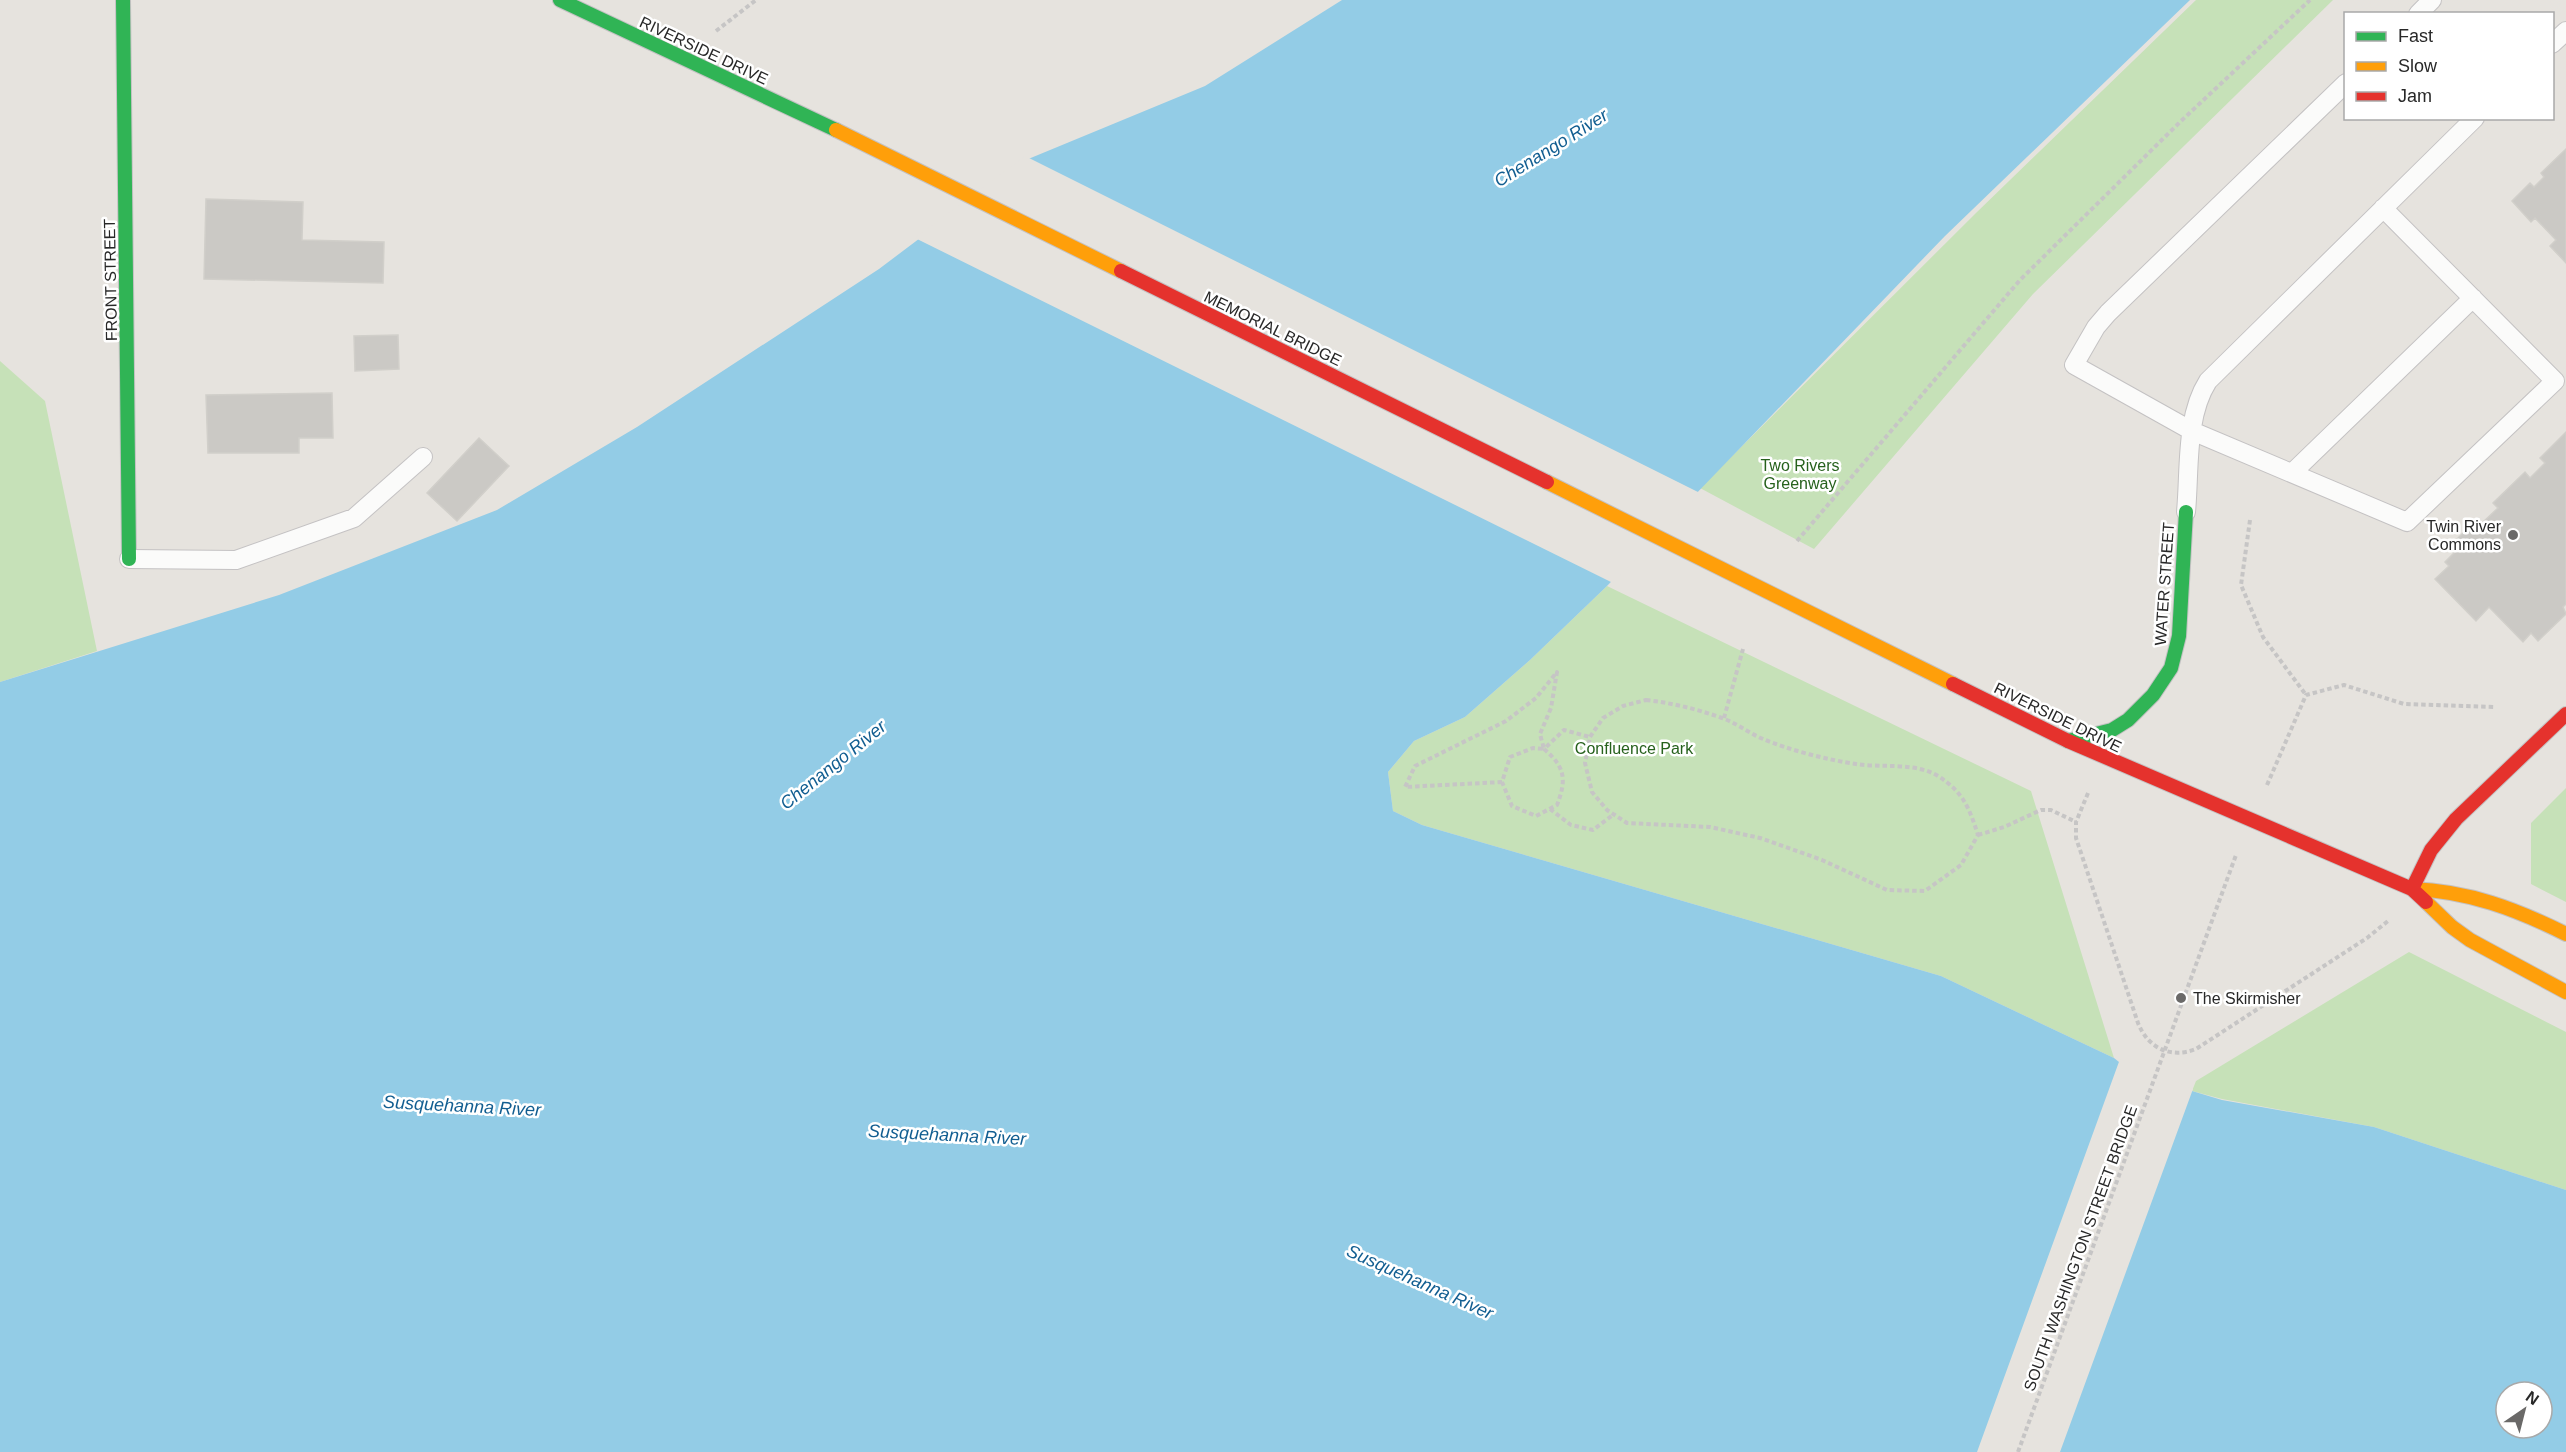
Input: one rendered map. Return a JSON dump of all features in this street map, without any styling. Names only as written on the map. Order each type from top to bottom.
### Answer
[{"type":"main road","name":"FRONT STREET","points":[[123,0],[129,559]]},
{"type":"main road","name":"RIVERSIDE DRIVE","points":[[560,0],[834,129]]},
{"type":"main road","name":"MEMORIAL BRIDGE","points":[[834,129],[1697,556]]},
{"type":"main road","name":"WATER STREET","points":[[2068,741],[2112,730],[2128,720],[2153,695],[2171,668],[2179,636],[2186,512]]},
{"type":"main road","name":"RIVERSIDE DRIVE","points":[[1697,556],[2103,758],[2412,889]]},
{"type":"main road","points":[[2412,889],[2431,850],[2456,819],[2566,714]]},
{"type":"main road","points":[[2412,889],[2441,889],[2468,893],[2526,915],[2566,934]]},
{"type":"main road","points":[[2412,889],[2452,927],[2470,940],[2566,993]]},
{"type":"lane","points":[[2420,12],[2432,0]]},
{"type":"lane","points":[[2554,43],[2566,31]]},
{"type":"lane","points":[[2344,85],[2108,313],[2096,327],[2074,365],[2192,431],[2407,522],[2555,381],[2383,208]]},
{"type":"lane","points":[[2186,512],[2192,431],[2202,389],[2215,372],[2473,120]]},
{"type":"lane","points":[[2292,473],[2473,298]]},
{"type":"lane","points":[[129,559],[236,560],[354,518],[423,457]]},
{"type":"path","points":[[1797,541],[2020,280],[2180,122],[2310,0]]},
{"type":"path","points":[[2250,520],[2241,585],[2263,638],[2306,695]]},
{"type":"path","points":[[1724,718],[1743,649]]},
{"type":"path","points":[[1502,782],[1406,787],[1415,765],[1506,721],[1536,698],[1557,672],[1551,708],[1540,734],[1544,749],[1558,761],[1565,784],[1557,805],[1536,816],[1512,806],[1502,782],[1510,757],[1533,748],[1544,749],[1564,730],[1590,737]]},
{"type":"path","points":[[1978,835],[1969,805],[1953,787],[1935,774],[1906,767],[1855,764],[1802,751],[1763,739],[1724,718],[1673,704],[1646,700],[1623,706],[1604,718],[1590,737],[1585,763],[1592,792],[1614,814],[1627,823],[1710,827],[1760,838],[1822,860],[1887,890],[1925,891],[1961,865],[1978,835],[2004,827],[2041,810],[2051,810],[2076,822]]},
{"type":"path","points":[[2103,758],[2076,822],[2076,838],[2141,1033],[2147,1041],[2165,1052],[2186,1053],[2196,1049],[2367,938],[2395,914],[2412,889]]},
{"type":"path","points":[[1550,809],[1571,825],[1593,830],[1614,814]]},
{"type":"path","name":"SOUTH WASHINGTON STREET BRIDGE","points":[[2018,1452],[2165,1052]]},
{"type":"green space","name":"Two Rivers Greenway","points":[[2196,0],[2333,0],[2033,294],[1814,549],[1700,488],[1977,212]]},
{"type":"green space","points":[[0,361],[45,401],[97,651],[0,682]]},
{"type":"green space","name":"Confluence Park","points":[[1607,586],[2031,791],[2114,1058],[1941,976],[1422,825],[1393,811],[1388,772],[1414,741],[1465,717],[1530,660]]},
{"type":"green space","points":[[2566,788],[2566,902],[2531,884],[2531,823]]},
{"type":"green space","points":[[2409,952],[2566,1032],[2566,1190],[2374,1127],[2222,1099],[2192,1091],[2196,1081]]},
{"type":"water","points":[[1342,0],[2190,0],[1945,236],[1607,586],[1530,660],[1465,717],[1414,741],[1388,772],[1393,811],[1422,825],[1941,976],[2119,1062],[2192,1091],[2222,1100],[2374,1127],[2566,1190],[2566,1452],[0,1452],[0,682],[279,595],[497,510],[637,427],[879,269],[1021,162],[1205,86]]},
{"type":"pier","points":[[1025,156],[1700,493],[1613,583],[915,238]]},
{"type":"pier","points":[[2120,1059],[2193,1089],[2060,1452],[1977,1452]]},
{"type":"building","points":[[2566,149],[2566,263],[2550,246],[2556,240],[2535,218],[2531,222],[2512,201],[2530,183],[2534,187],[2544,177],[2541,173]]},
{"type":"building","points":[[206,199],[303,202],[302,240],[384,242],[383,283],[204,279]]},
{"type":"building","points":[[398,335],[399,369],[355,371],[354,336]]},
{"type":"building","points":[[332,393],[333,438],[299,438],[299,453],[208,453],[206,395]]},
{"type":"building","name":"Twin River Commons","points":[[2566,432],[2566,604],[2563,607],[2566,614],[2538,641],[2531,633],[2523,642],[2489,607],[2476,621],[2435,579],[2449,566],[2445,562],[2454,553],[2449,547],[2478,518],[2482,523],[2498,508],[2493,503],[2525,472],[2530,478],[2545,463],[2540,458]]},
{"type":"building","points":[[479,438],[509,466],[457,521],[427,493]]},
{"type":"traffic: fast","points":[[123,0],[129,559]]},
{"type":"traffic: fast","points":[[560,0],[836,130]]},
{"type":"traffic: fast","points":[[2068,741],[2112,730],[2128,720],[2153,695],[2171,668],[2179,636],[2186,512]]},
{"type":"traffic: slow","points":[[836,130],[1121,271]]},
{"type":"traffic: slow","points":[[1547,482],[1953,684]]},
{"type":"traffic: slow","points":[[2412,889],[2453,893],[2491,903],[2566,934]]},
{"type":"traffic: slow","points":[[2426,902],[2452,927],[2470,940],[2566,992]]},
{"type":"traffic: jam","points":[[1121,271],[1547,482]]},
{"type":"traffic: jam","points":[[1953,684],[2068,741],[2412,889],[2426,902]]},
{"type":"traffic: jam","points":[[2412,889],[2431,850],[2456,819],[2566,714]]},
{"type":"place","name":"Twin River Commons","points":[[2513,535]]},
{"type":"place","name":"The Skirmisher","points":[[2181,998]]},
{"type":"water label","name":"Chenango River","points":[[1551,148]]},
{"type":"water label","name":"Chenango River","points":[[833,765]]},
{"type":"water label","name":"Susquehanna River","points":[[462,1106]]},
{"type":"water label","name":"Susquehanna River","points":[[947,1135]]},
{"type":"water label","name":"Susquehanna River","points":[[1420,1282]]}]
